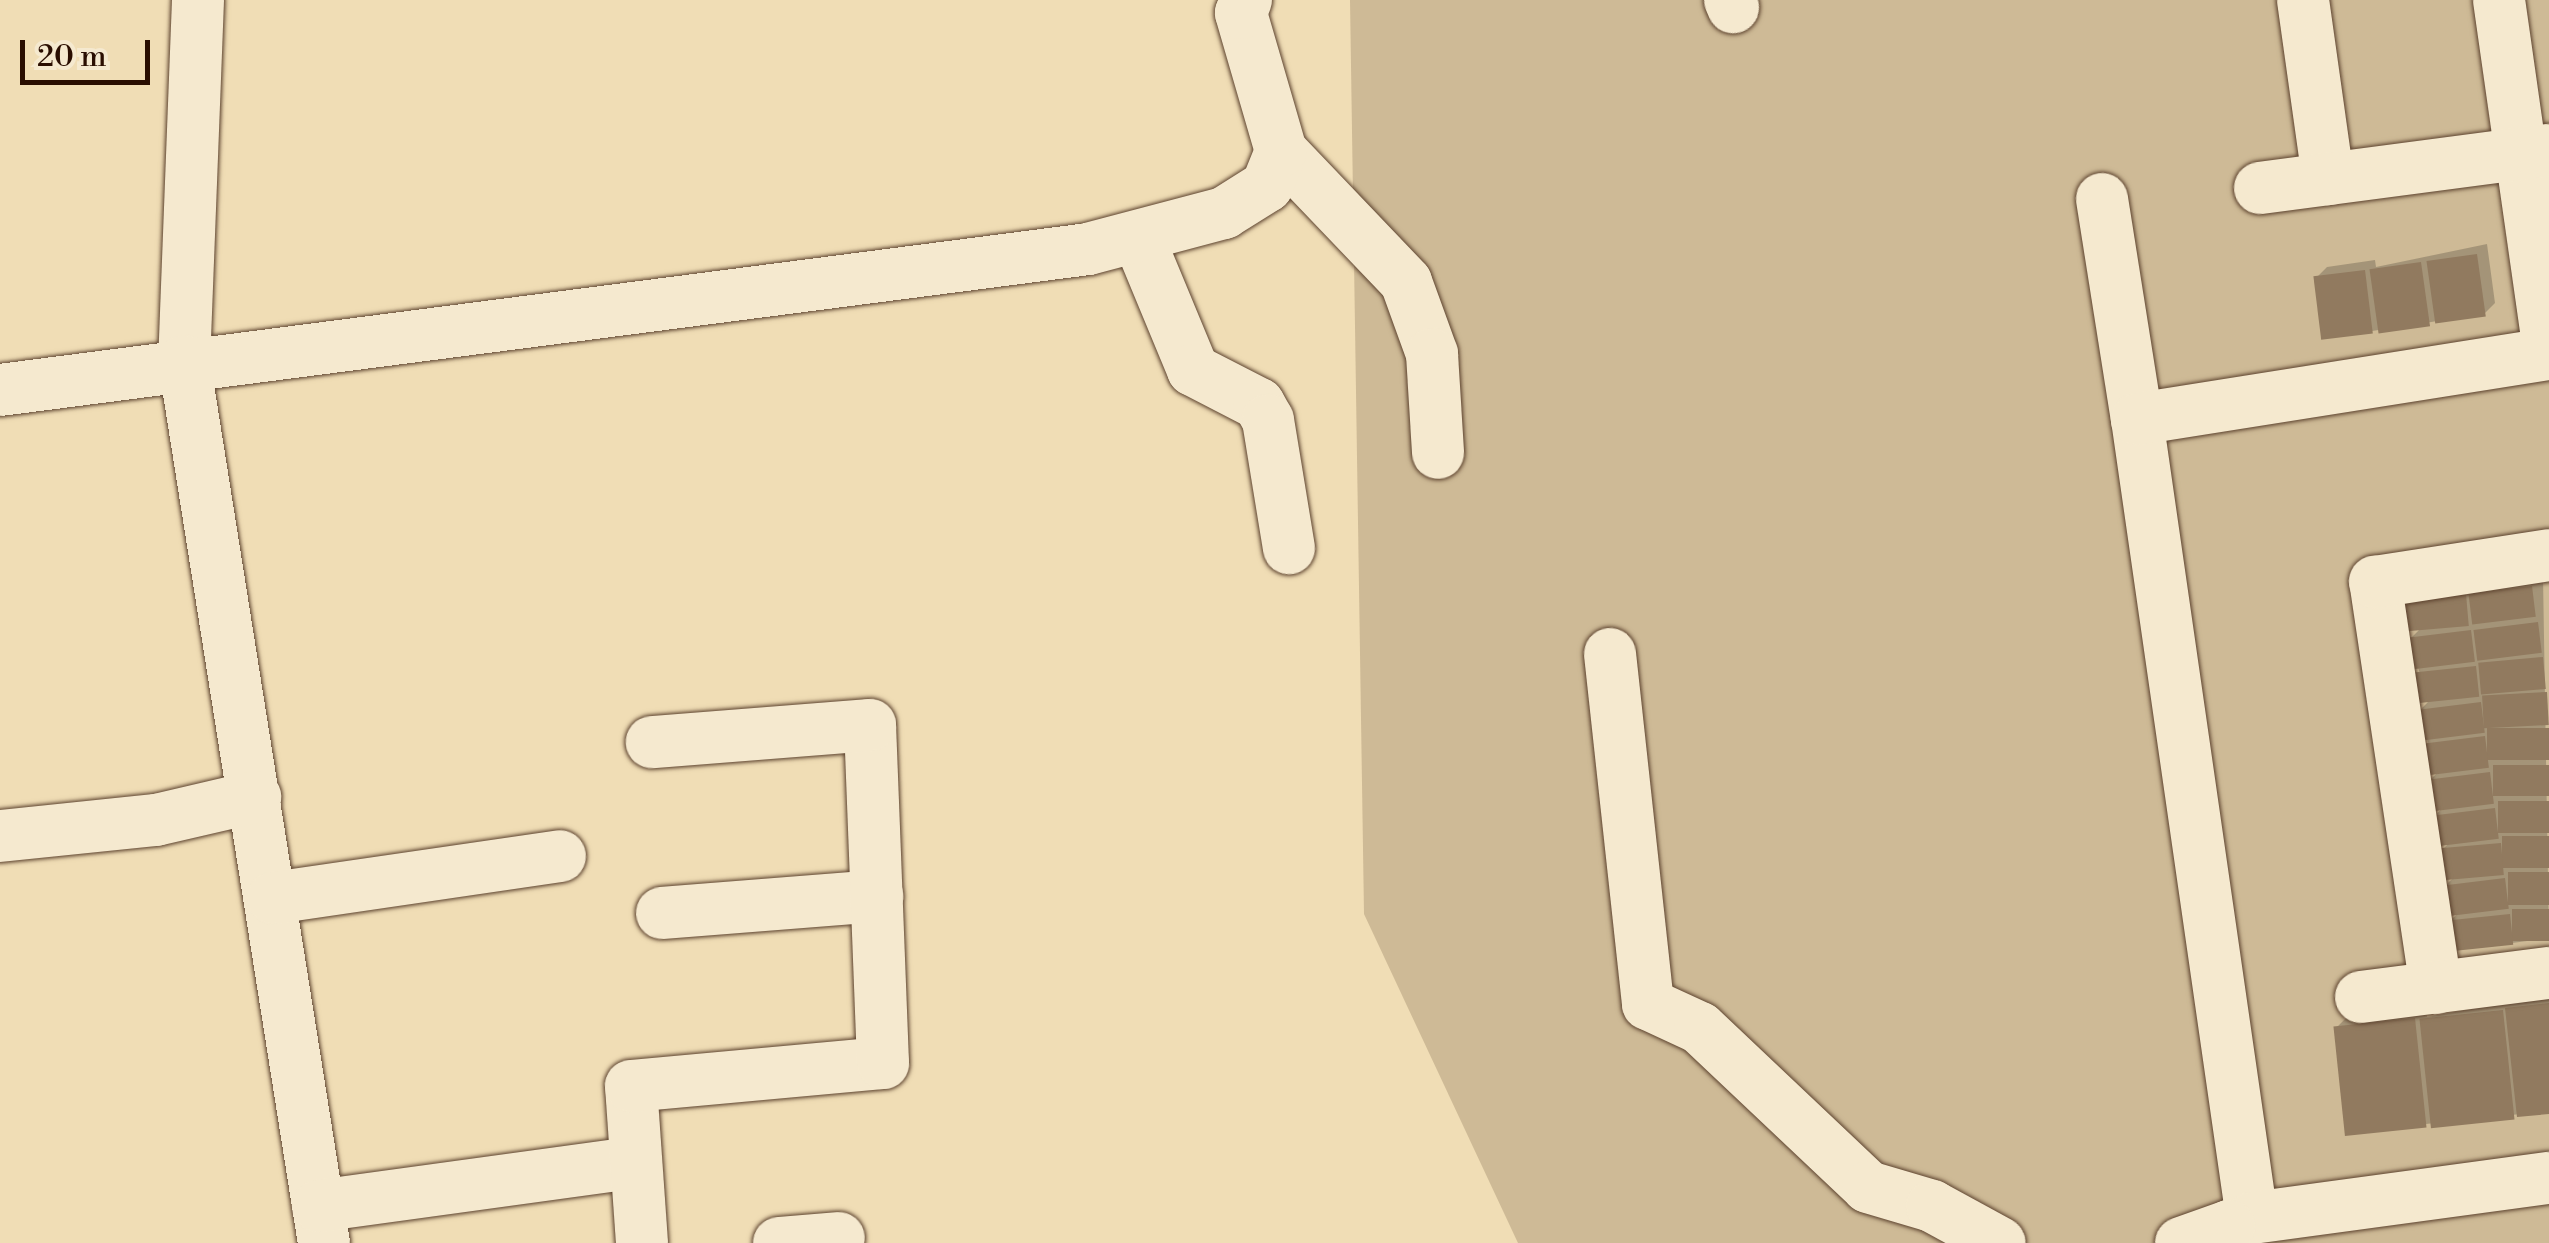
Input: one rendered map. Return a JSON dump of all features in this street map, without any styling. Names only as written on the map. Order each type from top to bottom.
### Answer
[{"type":"street","points":[[198,0],[184,361],[273,898],[321,1224],[633,1162]]},
{"type":"street","points":[[0,390],[184,361],[1138,237],[1248,203],[1278,170],[1281,150],[1241,13],[1246,0]]},
{"type":"street","points":[[2303,0],[2328,179]]},
{"type":"street","points":[[2136,418],[2549,352],[2535,152],[2499,0]]},
{"type":"street","points":[[1281,150],[1406,282],[1432,354],[1438,453]]},
{"type":"street","points":[[2260,188],[2535,152]]},
{"type":"street","points":[[2102,199],[2136,418],[2223,1233],[2549,1178]]},
{"type":"street","points":[[1138,237],[1193,370],[1259,404],[1268,420],[1289,548]]},
{"type":"street","points":[[2436,988],[2375,582],[2548,562]]},
{"type":"street","points":[[1610,654],[1648,1004],[1700,1028],[1868,1187],[2000,1243]]},
{"type":"street","points":[[642,1243],[633,1162],[631,1086],[883,1063],[870,725],[652,742]]},
{"type":"street","points":[[0,836],[156,820],[256,798]]},
{"type":"street","points":[[273,898],[560,856]]},
{"type":"street","points":[[662,913],[876,896]]},
{"type":"street","points":[[2360,996],[2549,973]]},
{"type":"street","points":[[779,1243],[839,1238]]},
{"type":"shaded area","points":[[1350,0],[2549,0],[2549,1243],[1518,1243],[1364,914]]},
{"type":"building","points":[[2477,254],[2486,316],[2435,323],[2426,261]]},
{"type":"building","points":[[2421,262],[2430,326],[2379,334],[2370,269]]},
{"type":"building","points":[[2365,270],[2373,334],[2321,340],[2313,276]]},
{"type":"building","points":[[2532,586],[2536,617],[2472,625],[2468,594]]},
{"type":"building","points":[[2466,594],[2469,626],[2404,632],[2401,600]]},
{"type":"building","points":[[2538,622],[2542,653],[2477,661],[2473,630]]},
{"type":"building","points":[[2471,630],[2475,662],[2411,670],[2407,638]]},
{"type":"building","points":[[2543,657],[2546,689],[2481,695],[2478,663]]},
{"type":"building","points":[[2476,666],[2479,697],[2415,704],[2411,673]]},
{"type":"building","points":[[2547,692],[2549,725],[2484,728],[2482,695]]},
{"type":"building","points":[[2481,702],[2485,733],[2420,741],[2416,710]]},
{"type":"building","points":[[2487,728],[2549,728],[2549,760],[2487,760]]},
{"type":"building","points":[[2485,736],[2489,768],[2424,776],[2420,744]]},
{"type":"building","points":[[2493,765],[2549,765],[2549,796],[2493,796]]},
{"type":"building","points":[[2490,772],[2494,804],[2429,812],[2425,780]]},
{"type":"building","points":[[2498,801],[2549,801],[2549,833],[2498,833]]},
{"type":"building","points":[[2495,808],[2499,839],[2435,847],[2431,816]]},
{"type":"building","points":[[2502,836],[2549,836],[2549,868],[2502,868]]},
{"type":"building","points":[[2501,843],[2504,875],[2440,880],[2437,849]]},
{"type":"building","points":[[2508,872],[2549,872],[2549,905],[2508,905]]},
{"type":"building","points":[[2505,878],[2509,909],[2445,917],[2441,886]]},
{"type":"building","points":[[2512,909],[2549,909],[2549,941],[2512,941]]},
{"type":"building","points":[[2510,914],[2513,945],[2449,952],[2445,921]]},
{"type":"building","points":[[2549,1003],[2549,1114],[2517,1117],[2505,1008]]},
{"type":"building","points":[[2503,1010],[2514,1119],[2431,1128],[2419,1019]]},
{"type":"building","points":[[2415,1018],[2426,1127],[2345,1136],[2333,1027]]}]
